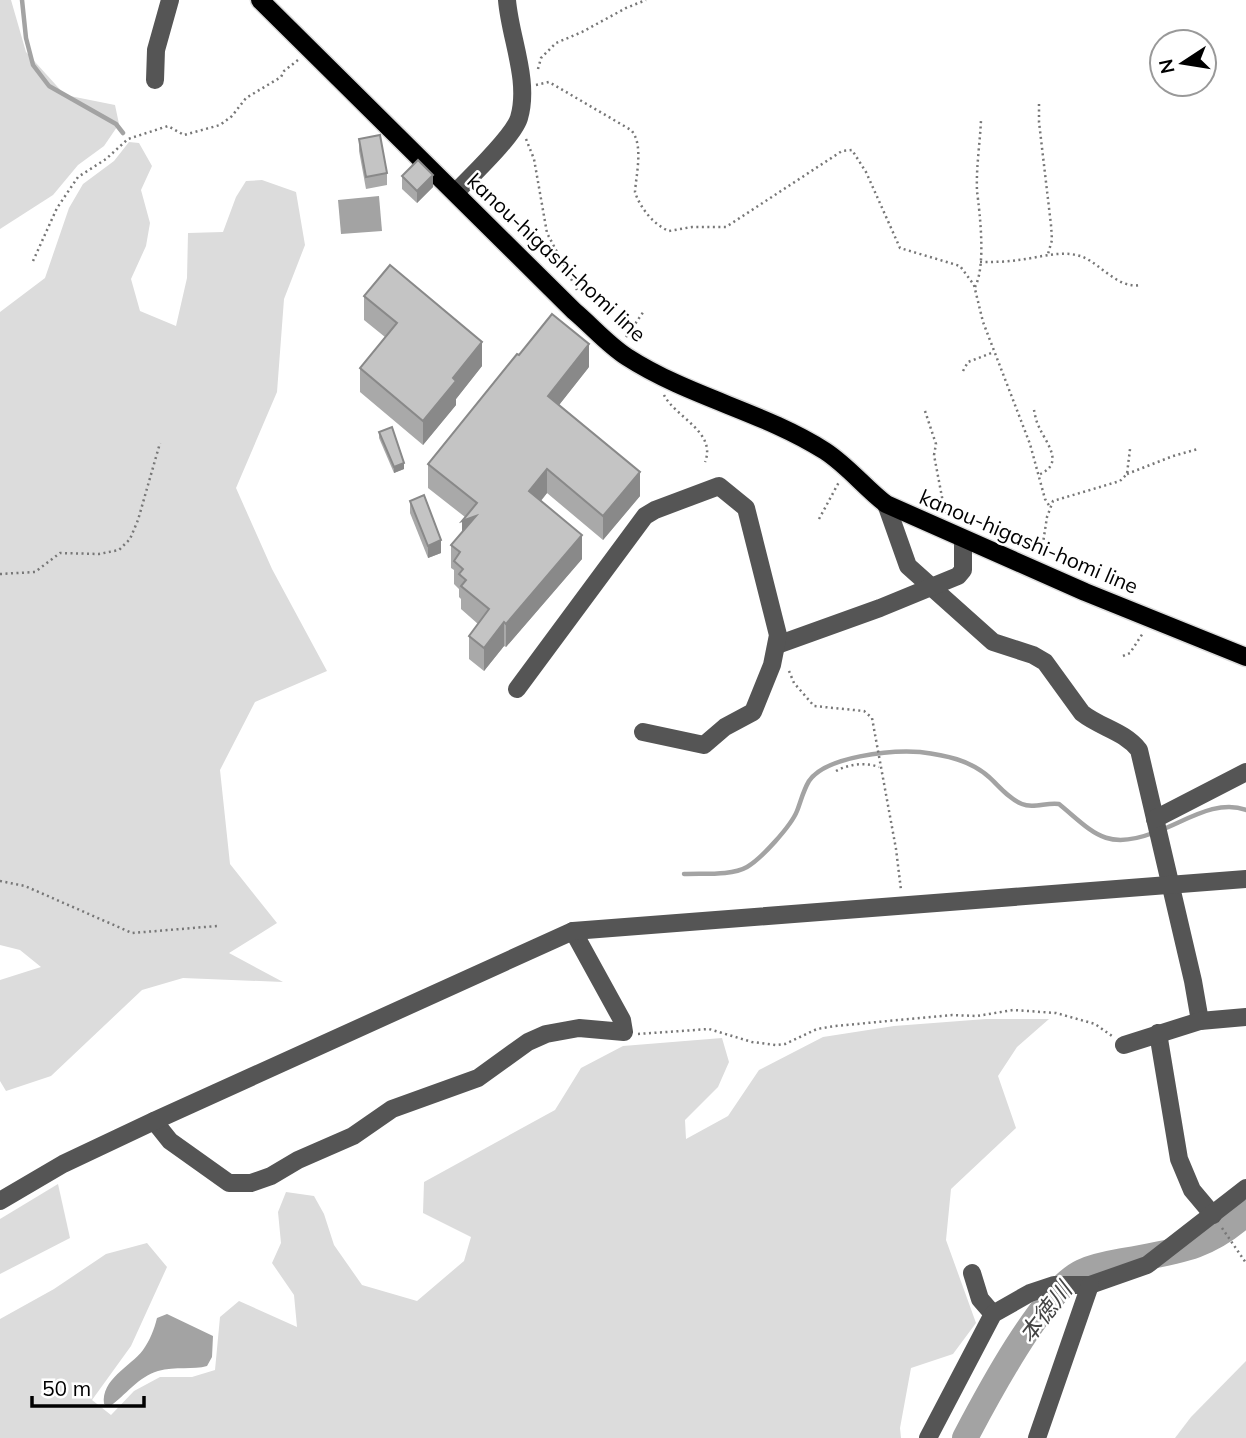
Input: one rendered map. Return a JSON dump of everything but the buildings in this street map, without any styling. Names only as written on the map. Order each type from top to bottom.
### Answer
[{"type":"main road","name":"kanou-higashi-homi line","points":[[260,0],[577,313],[625,356],[667,379],[795,435],[825,451],[886,505],[963,540],[1246,657]]},
{"type":"street","points":[[155,80],[156,50],[170,0]]},
{"type":"street","points":[[456,192],[508,135],[519,119],[522,90],[507,0]]},
{"type":"street","points":[[517,689],[645,516],[719,486],[746,508],[778,635],[784,643]]},
{"type":"street","points":[[886,505],[908,566],[993,642],[1041,658],[1082,713],[1127,737],[1139,750],[1200,1021]]},
{"type":"street","points":[[643,732],[704,746],[725,727],[753,712],[784,643],[958,576],[963,570],[963,540]]},
{"type":"street","points":[[1154,819],[1246,772]]},
{"type":"street","points":[[0,1201],[63,1164],[154,1121],[573,931],[1246,879]]},
{"type":"street","points":[[154,1121],[170,1140],[200,1165],[229,1183],[251,1183],[353,1136],[392,1110],[478,1078],[527,1042],[546,1034],[579,1028],[624,1032],[621,1020],[573,931]]},
{"type":"street","points":[[1124,1045],[1200,1021],[1246,1017]]},
{"type":"street","points":[[1158,1033],[1180,1159],[1192,1190],[1214,1221]]},
{"type":"street","points":[[928,1438],[993,1314],[1030,1293],[1054,1285],[1083,1285],[1147,1265],[1214,1221],[1246,1188]]},
{"type":"street","points":[[972,1273],[980,1299],[993,1314]]},
{"type":"street","points":[[1037,1438],[1083,1285]]},
{"type":"path","points":[[539,85],[538,68],[541,58],[556,43],[646,0]]},
{"type":"path","points":[[33,261],[57,208],[78,177],[106,159],[128,139],[168,126],[184,135],[220,125],[232,116],[246,98],[281,77],[284,71],[305,57],[310,48]]},
{"type":"path","points":[[522,90],[548,82],[632,131],[636,135],[638,145],[635,192],[654,222],[669,231],[692,227],[726,227],[842,151],[852,150],[866,172],[900,248],[960,266],[968,274],[1050,507]]},
{"type":"path","points":[[1039,104],[1052,240],[1048,255]]},
{"type":"path","points":[[519,119],[534,159],[547,233],[577,289],[580,307],[577,313]]},
{"type":"path","points":[[975,288],[978,281],[981,237],[977,190],[981,120]]},
{"type":"path","points":[[980,262],[1059,254],[1082,257],[1126,284],[1139,285]]},
{"type":"path","points":[[615,348],[644,311]]},
{"type":"path","points":[[962,371],[968,362],[994,352]]},
{"type":"path","points":[[667,379],[664,396],[704,440],[708,455],[705,462]]},
{"type":"path","points":[[1034,410],[1039,429],[1048,439],[1053,460],[1048,470],[1038,475]]},
{"type":"path","points":[[925,411],[936,443],[934,454],[945,523],[941,530]]},
{"type":"path","points":[[0,574],[35,572],[61,553],[99,554],[119,550],[130,539],[138,520],[160,443]]},
{"type":"path","points":[[1127,474],[1130,449]]},
{"type":"path","points":[[1035,570],[1042,554],[1053,501],[1120,481],[1127,474],[1198,449]]},
{"type":"path","points":[[819,519],[847,468]]},
{"type":"path","points":[[1123,656],[1129,653],[1142,636],[1149,617]]},
{"type":"path","points":[[784,643],[789,672],[794,683],[814,706],[869,713],[896,849],[903,904]]},
{"type":"path","points":[[836,771],[855,764],[872,764],[881,768]]},
{"type":"path","points":[[0,881],[25,886],[132,933],[216,926]]},
{"type":"path","points":[[624,1032],[643,1034],[709,1029],[752,1042],[776,1045],[785,1044],[817,1029],[835,1026],[952,1015],[977,1016],[1013,1010],[1056,1013],[1095,1024],[1124,1045]]},
{"type":"path","points":[[1214,1221],[1246,1263]]},
{"type":"shaded area","points":[[0,0],[11,0],[26,52],[65,95],[115,105],[119,124],[104,146],[78,165],[53,195],[0,229]]},
{"type":"shaded area","points":[[129,142],[139,143],[152,166],[141,190],[150,223],[146,246],[131,279],[140,311],[176,326],[187,278],[188,233],[223,232],[236,197],[246,181],[262,180],[296,192],[305,245],[284,299],[277,392],[236,488],[272,569],[327,671],[255,702],[220,770],[230,864],[277,923],[229,953],[283,982],[183,978],[142,990],[51,1076],[6,1091],[0,1081],[0,980],[41,967],[20,950],[0,945],[0,312],[45,278],[69,208],[83,184],[114,161]]},
{"type":"shaded area","points":[[379,196],[382,231],[341,234],[338,200]]},
{"type":"shaded area","points":[[986,1019],[1049,1019],[1017,1047],[998,1076],[1016,1128],[951,1189],[946,1240],[976,1323],[953,1354],[911,1368],[900,1428],[901,1438],[0,1438],[0,1319],[54,1289],[106,1254],[147,1243],[167,1267],[131,1346],[92,1400],[111,1415],[134,1391],[160,1377],[192,1377],[215,1370],[220,1317],[239,1301],[297,1327],[294,1295],[272,1263],[281,1243],[278,1212],[286,1192],[314,1196],[324,1214],[334,1245],[362,1285],[417,1301],[464,1261],[471,1237],[423,1213],[424,1182],[555,1110],[581,1068],[623,1046],[722,1038],[729,1062],[718,1087],[685,1120],[686,1139],[728,1116],[759,1070],[823,1037],[894,1026]]},
{"type":"shaded area","points":[[58,1184],[70,1238],[0,1274],[0,1219]]},
{"type":"shaded area","points":[[167,1314],[213,1336],[212,1357],[207,1366],[158,1371],[138,1382],[109,1407],[104,1404],[107,1387],[143,1350],[152,1335],[157,1318]]},
{"type":"shaded area","points":[[1246,1361],[1246,1438],[1175,1438],[1191,1417]]},
{"type":"waterway","points":[[22,0],[26,38],[33,65],[49,86],[116,124],[123,133]]},
{"type":"waterway","points":[[684,874],[725,873],[747,867],[767,850],[789,825],[809,781],[817,772],[844,760],[893,752],[929,753],[965,762],[982,771],[1017,802],[1031,806],[1059,804],[1101,836],[1123,840],[1153,833]]},
{"type":"waterway","points":[[1161,830],[1214,809],[1235,807],[1246,810]]},
{"type":"waterway","name":"本徳川","points":[[965,1438],[1033,1322],[1067,1283],[1093,1268],[1163,1254],[1205,1241],[1219,1234],[1246,1213]]}]
